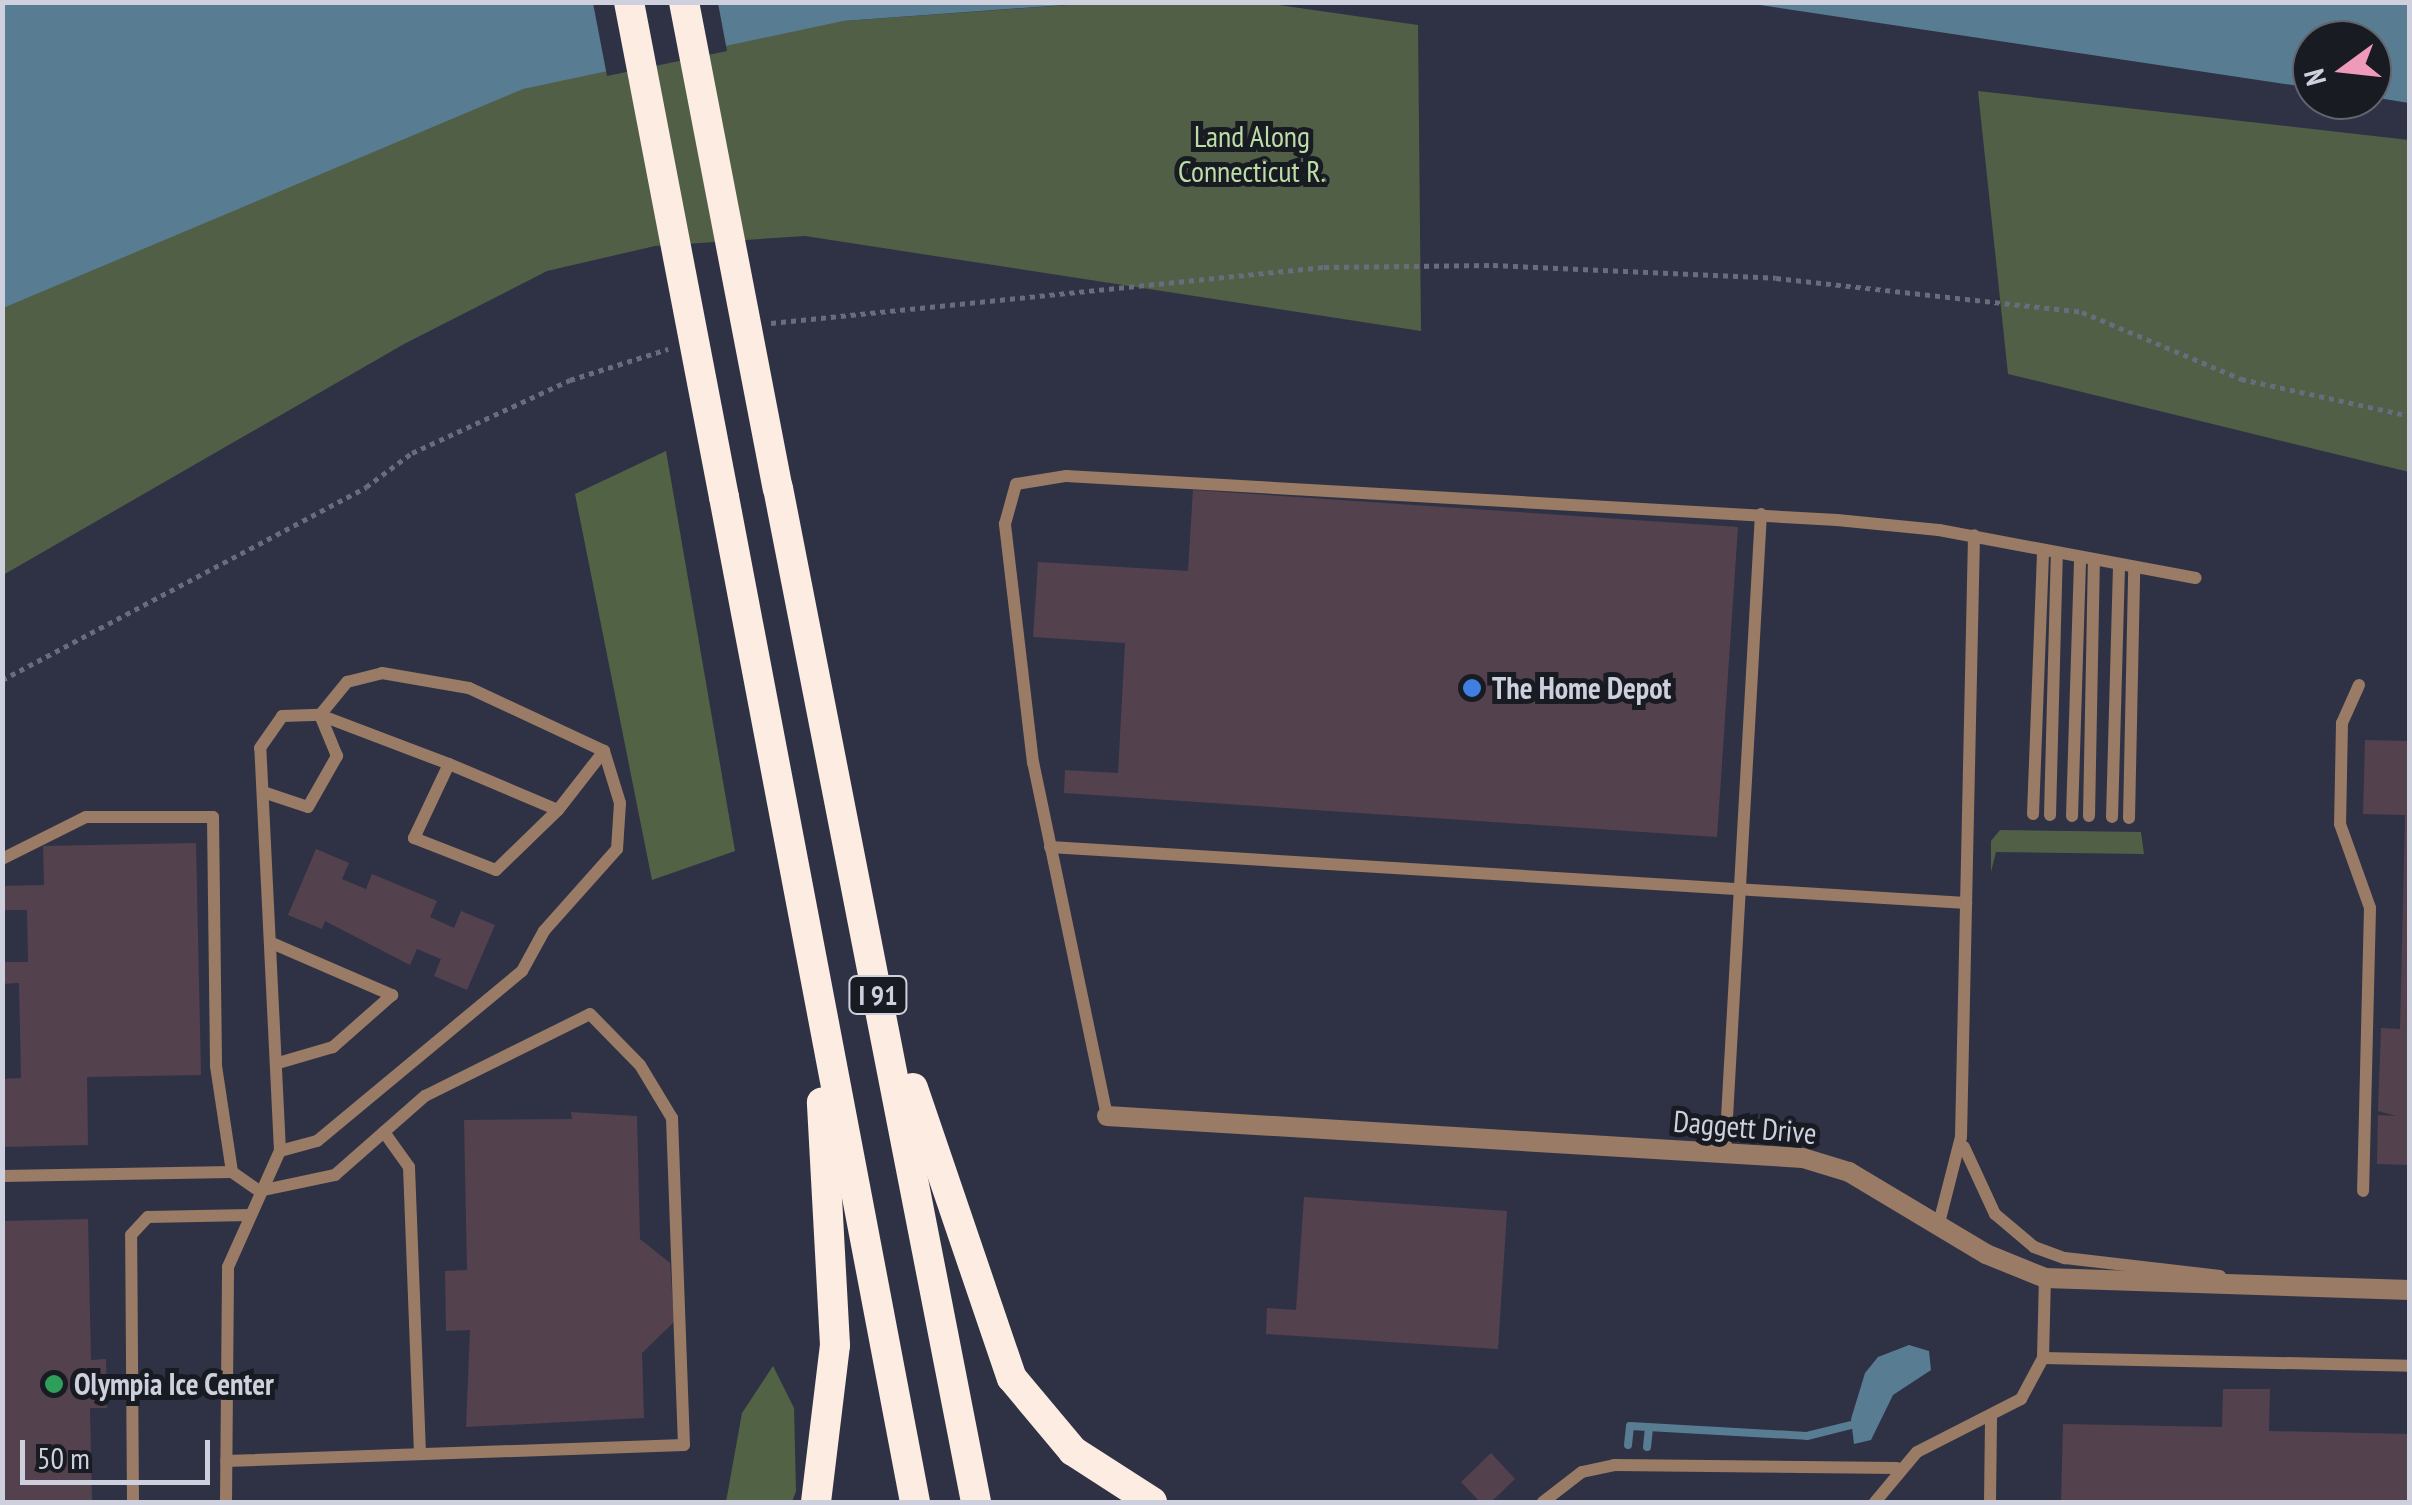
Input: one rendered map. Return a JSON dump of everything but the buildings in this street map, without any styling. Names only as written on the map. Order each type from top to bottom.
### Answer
[{"type":"highway","name":"I 91","points":[[629,2],[916,1502]]},
{"type":"highway","name":"I 91","points":[[684,2],[976,1502]]},
{"type":"highway","points":[[866,936],[1004,1363],[1062,1441],[1152,1502]]},
{"type":"highway","points":[[812,969],[835,1322],[816,1502]]},
{"type":"street","name":"Daggett Drive","points":[[1107,1116],[1725,1153],[1833,1165],[1938,1226],[2045,1278],[2410,1290]]},
{"type":"lane","points":[[1107,1116],[1050,847],[1004,524],[1016,484],[1086,476],[1761,514],[1974,536],[2196,578]]},
{"type":"lane","points":[[1725,1153],[1761,514]]},
{"type":"lane","points":[[1938,1226],[1961,1137],[1974,536]]},
{"type":"lane","points":[[2033,814],[2050,552]]},
{"type":"lane","points":[[2050,552],[2050,814]]},
{"type":"lane","points":[[2072,816],[2087,559]]},
{"type":"lane","points":[[2087,559],[2089,816]]},
{"type":"lane","points":[[2112,817],[2118,566]]},
{"type":"lane","points":[[2129,818],[2134,569]]},
{"type":"lane","points":[[280,1151],[317,1141],[522,971],[544,931],[617,849],[620,803],[604,751],[468,688],[382,674],[347,682],[320,715]]},
{"type":"lane","points":[[2359,685],[2342,724],[2340,824],[2370,908],[2363,1191]]},
{"type":"lane","points":[[263,792],[308,807],[338,756],[320,715]]},
{"type":"lane","points":[[226,1502],[228,1267],[280,1151],[274,944],[260,748],[282,716],[320,715],[558,810]]},
{"type":"lane","points":[[449,764],[414,838],[496,870],[558,810],[604,751]]},
{"type":"lane","points":[[2,859],[66,821],[214,816],[216,1066],[232,1172]]},
{"type":"lane","points":[[1050,847],[1966,902]]},
{"type":"lane","points":[[274,944],[385,988],[392,1001],[333,1046],[278,1062]]},
{"type":"lane","points":[[2,1176],[232,1172],[260,1191],[335,1175],[425,1096],[590,1014],[640,1065],[672,1118],[684,1445],[226,1460]]},
{"type":"lane","points":[[384,1132],[409,1167],[420,1454]]},
{"type":"lane","points":[[1961,1137],[1996,1214],[2048,1254],[2302,1286]]},
{"type":"lane","points":[[133,1502],[131,1234],[148,1217],[250,1215]]},
{"type":"lane","points":[[1542,1502],[1582,1472],[1614,1465],[1897,1468],[2021,1399],[2042,1358],[2045,1278]]},
{"type":"lane","points":[[2042,1358],[2410,1366]]},
{"type":"lane","points":[[1990,1502],[1991,1418]]},
{"type":"lane","points":[[1875,1502],[1897,1468]]},
{"type":"path","points":[[761,325],[1324,268],[1650,271],[2082,312],[2241,378],[2410,416]]},
{"type":"path","points":[[2,680],[366,487],[412,453],[570,380],[687,344]]},
{"type":"green space","name":"Land Along Connecticut R.","points":[[509,2],[844,21],[1095,3],[1257,2],[1418,25],[1421,331],[805,236],[655,246],[547,271],[404,344],[3,575],[3,263]]},
{"type":"green space","points":[[1978,91],[2409,140],[2409,472],[2008,374]]},
{"type":"green space","points":[[666,451],[735,851],[652,880],[575,494]]},
{"type":"green space","points":[[2000,830],[2141,832],[2144,854],[1996,852],[1991,872],[1991,841]]},
{"type":"green space","points":[[773,1366],[794,1408],[796,1491],[792,1502],[726,1502],[742,1413]]},
{"type":"water","points":[[3,3],[1092,3],[843,21],[523,89],[3,308]]},
{"type":"water","points":[[1747,3],[2409,3],[2409,103],[2392,100],[2392,20],[2292,20],[2292,85]]},
{"type":"water","points":[[1909,1345],[1929,1351],[1931,1370],[1893,1395],[1871,1440],[1854,1444],[1851,1419],[1865,1373],[1878,1357]]},
{"type":"pier","points":[[593,3],[718,3],[727,51],[607,76]]},
{"type":"waterway","points":[[1628,1445],[1630,1426],[1807,1436],[1851,1425]]},
{"type":"waterway","points":[[1647,1447],[1649,1427]]},
{"type":"place","name":"The Home Depot","points":[[1472,688]]},
{"type":"place","name":"Olympia Ice Center","points":[[54,1384]]}]
